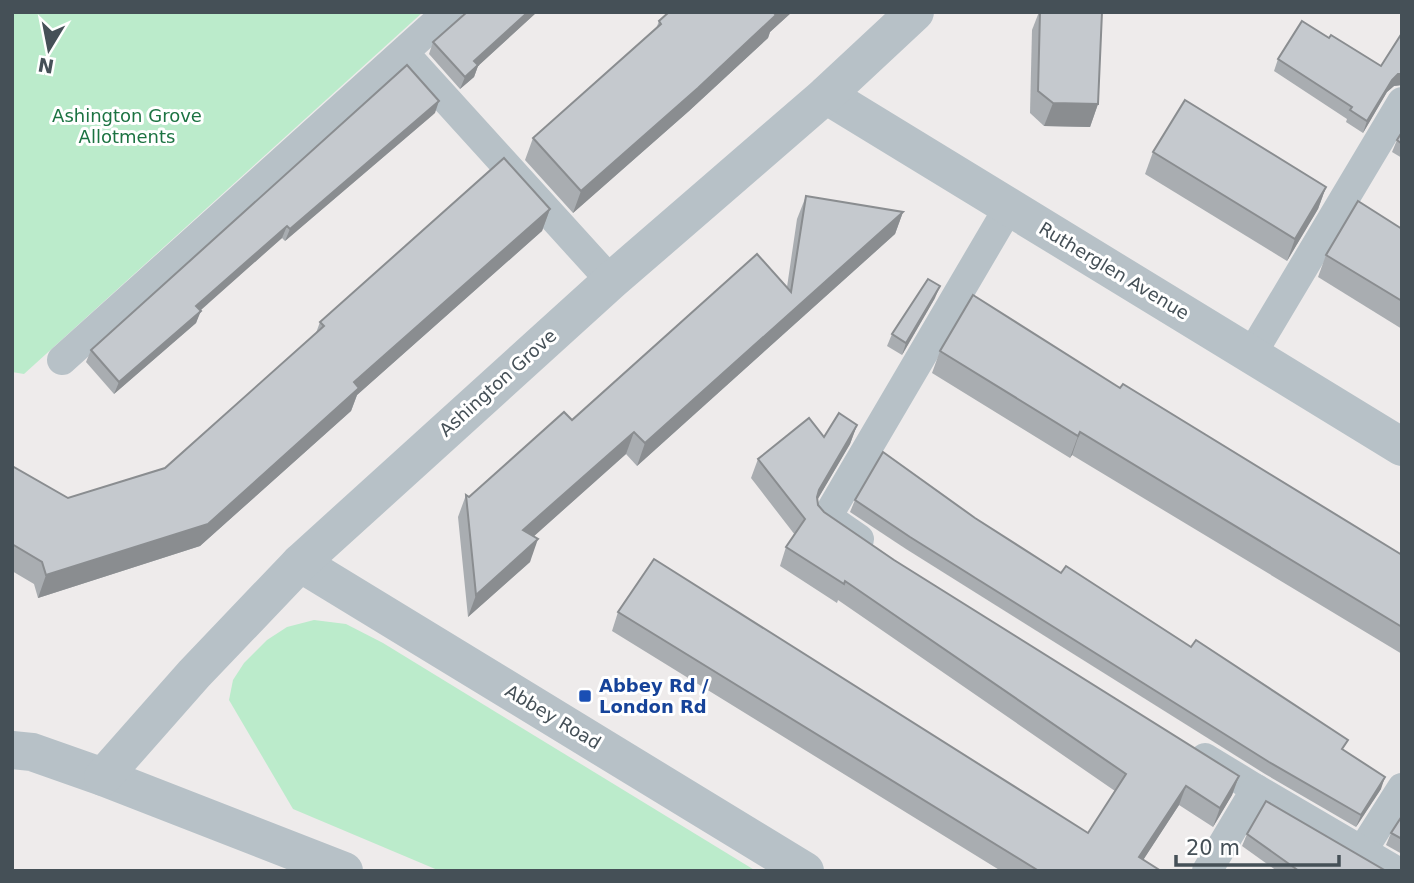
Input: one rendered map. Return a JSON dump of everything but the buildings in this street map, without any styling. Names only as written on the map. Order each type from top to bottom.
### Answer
[{"type":"street","name":"Ashington Grove","points":[[103,777],[194,674],[300,563],[611,281],[826,95],[915,12]]},
{"type":"street","name":"Rutherglen Avenue","points":[[826,95],[1402,447]]},
{"type":"street","name":"Abbey Road","points":[[300,563],[805,871]]},
{"type":"street","points":[[12,750],[32,752],[103,777],[344,871]]},
{"type":"lane","points":[[62,360],[448,12]]},
{"type":"lane","points":[[404,53],[611,281]]},
{"type":"lane","points":[[1251,355],[1402,102]]},
{"type":"lane","points":[[884,556],[827,517],[1009,207]]},
{"type":"lane","points":[[1186,746],[1396,871]]},
{"type":"lane","points":[[1362,851],[1402,788]]},
{"type":"lane","points":[[1207,871],[1256,789]]},
{"type":"green space","name":"Ashington Grove Allotments","points":[[12,12],[423,12],[24,374],[12,372]]},
{"type":"green space","points":[[314,620],[346,624],[383,643],[756,871],[440,871],[293,809],[229,700],[233,680],[244,663],[267,640],[287,627]]},
{"type":"place","name":"Abbey Rd / London Rd","points":[[585,696]]}]
